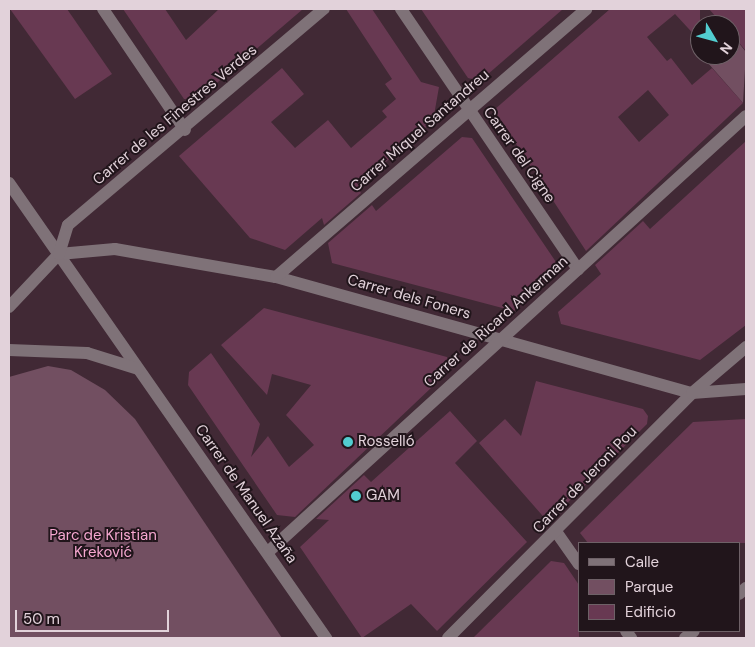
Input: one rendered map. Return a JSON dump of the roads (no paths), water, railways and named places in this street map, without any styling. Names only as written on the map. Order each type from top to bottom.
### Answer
[{"type":"street","points":[[103,9],[185,130]]},
{"type":"street","name":"Carrer de les Finestres Verdes","points":[[59,254],[68,225],[185,130],[324,9]]},
{"type":"street","name":"Carrer del Cigne","points":[[401,9],[578,269]]},
{"type":"street","name":"Carrer Miquel Santandreu","points":[[276,277],[586,9]]},
{"type":"street","name":"Carrer de Ricard Ankerman","points":[[268,552],[746,116]]},
{"type":"street","name":"Carrer de Manuel Azaña","points":[[9,183],[268,552],[326,638]]},
{"type":"street","name":"Carrer dels Foners","points":[[59,254],[116,249],[276,277],[692,393],[746,389]]},
{"type":"street","points":[[9,308],[59,254]]},
{"type":"street","name":"Carrer de Jeroni Pou","points":[[448,638],[557,533],[692,393],[746,347]]},
{"type":"street","points":[[9,350],[87,353],[138,369]]},
{"type":"street","points":[[557,533],[578,563]]},
{"type":"place","name":"Rosselló","points":[[348,442]]},
{"type":"place","name":"GAM","points":[[356,496]]},
{"type":"park label","name":"Parc de Kristian Kreković","points":[[103,544]]}]
